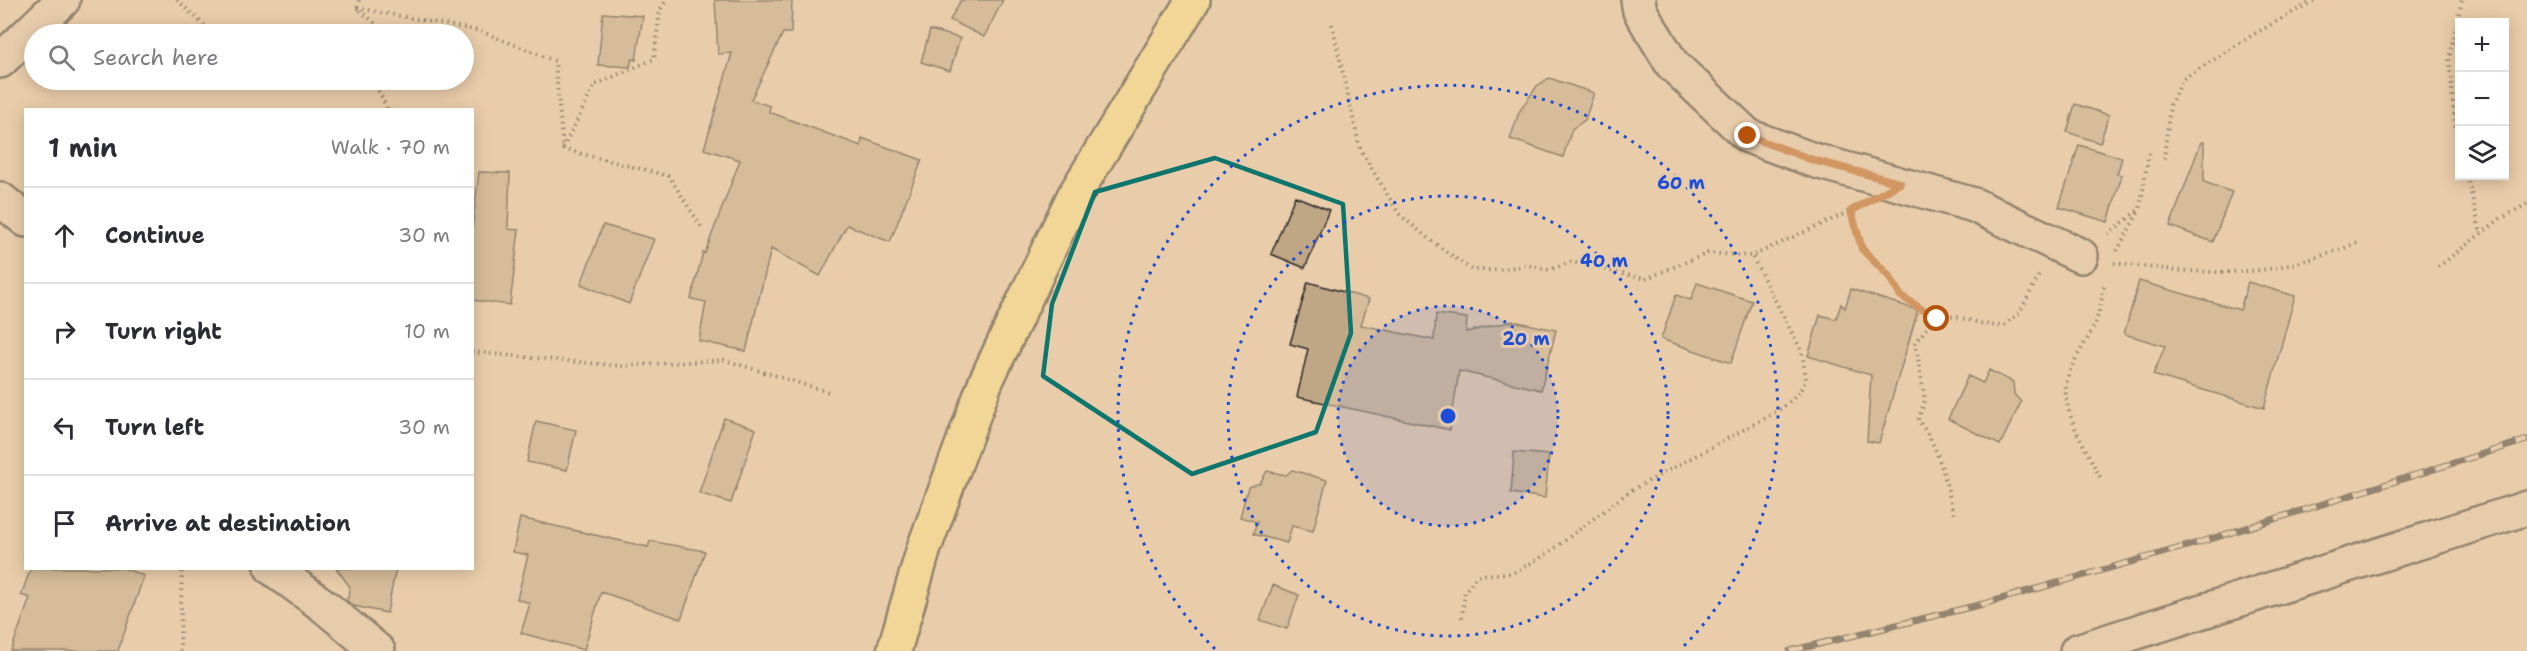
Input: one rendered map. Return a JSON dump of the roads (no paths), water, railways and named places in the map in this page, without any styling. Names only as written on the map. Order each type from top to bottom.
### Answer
[{"type":"highway","points":[[894,651],[924,548],[986,381],[1074,196],[1193,0]]},
{"type":"street","points":[[38,24],[63,0]]},
{"type":"street","points":[[1638,0],[1641,11],[1671,64],[1748,136],[1813,160],[1974,205],[2095,264]]},
{"type":"street","points":[[0,61],[24,38]]},
{"type":"street","points":[[0,199],[24,218]]},
{"type":"street","points":[[0,224],[24,226]]},
{"type":"street","points":[[2077,651],[2527,508]]},
{"type":"street","points":[[275,570],[324,606],[378,651]]},
{"type":"railway","points":[[1790,651],[1983,604],[2201,542],[2527,440]]}]
